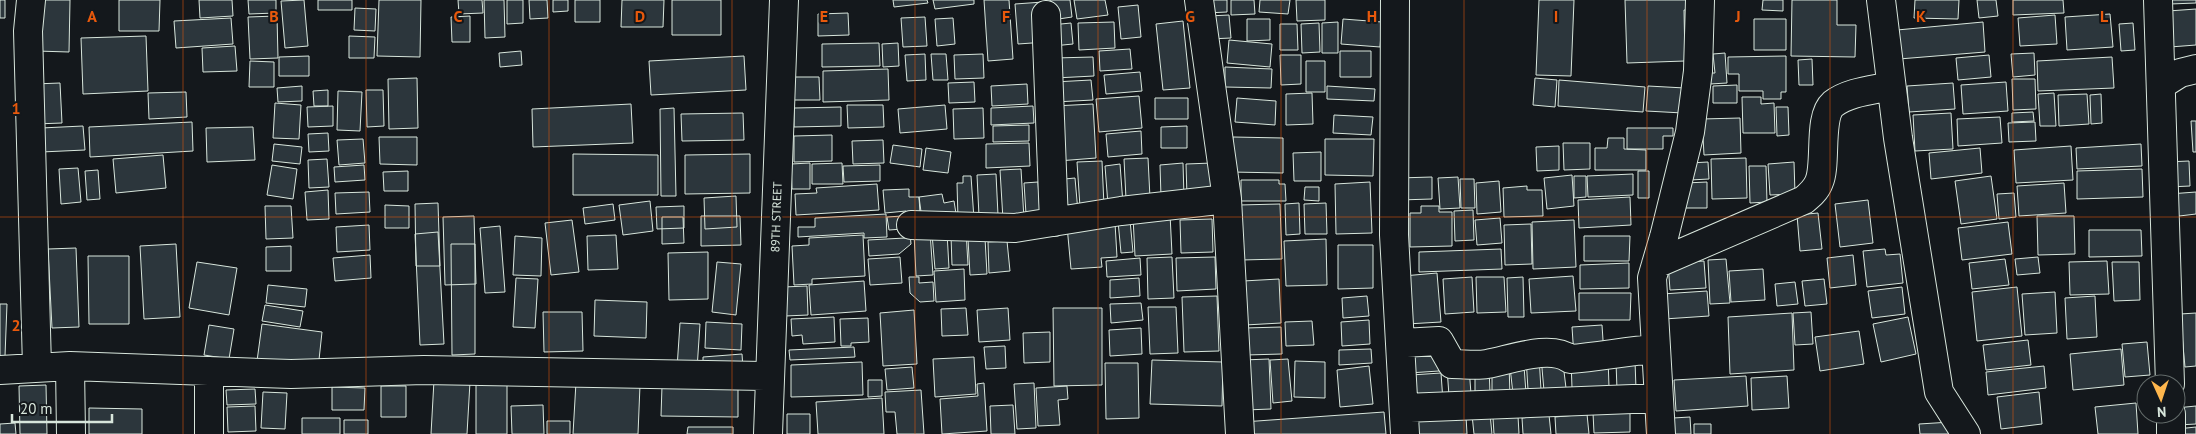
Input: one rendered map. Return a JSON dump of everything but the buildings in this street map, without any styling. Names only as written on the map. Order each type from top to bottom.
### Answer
[{"type":"street","points":[[31,0],[28,31],[37,367]]},
{"type":"street","name":"89TH STREET","points":[[768,434],[784,0]]},
{"type":"street","points":[[1199,0],[1226,199],[1240,434]]},
{"type":"street","points":[[1395,0],[1394,235],[1402,343],[1405,421],[1658,398]]},
{"type":"street","points":[[1661,434],[1652,278],[1690,132],[1698,71],[1700,0]]},
{"type":"street","points":[[1881,0],[1891,86],[1940,392],[1966,434]]},
{"type":"street","points":[[2158,0],[2170,374]]},
{"type":"street","points":[[1046,15],[1054,222]]},
{"type":"street","points":[[2161,86],[2180,73],[2196,68]]},
{"type":"street","points":[[1656,264],[1804,200],[1814,191],[1820,181],[1826,116],[1832,105],[1848,96],[1891,86]]},
{"type":"street","points":[[911,225],[1014,228],[1121,211],[1226,199]]},
{"type":"street","points":[[1402,343],[1439,340],[1452,364],[1486,364],[1539,353],[1563,354],[1570,359],[1605,356],[1614,352],[1656,349]]},
{"type":"street","points":[[70,366],[70,434]]},
{"type":"street","points":[[0,370],[70,366],[291,374],[424,370],[769,376]]},
{"type":"street","points":[[209,370],[209,434]]}]
